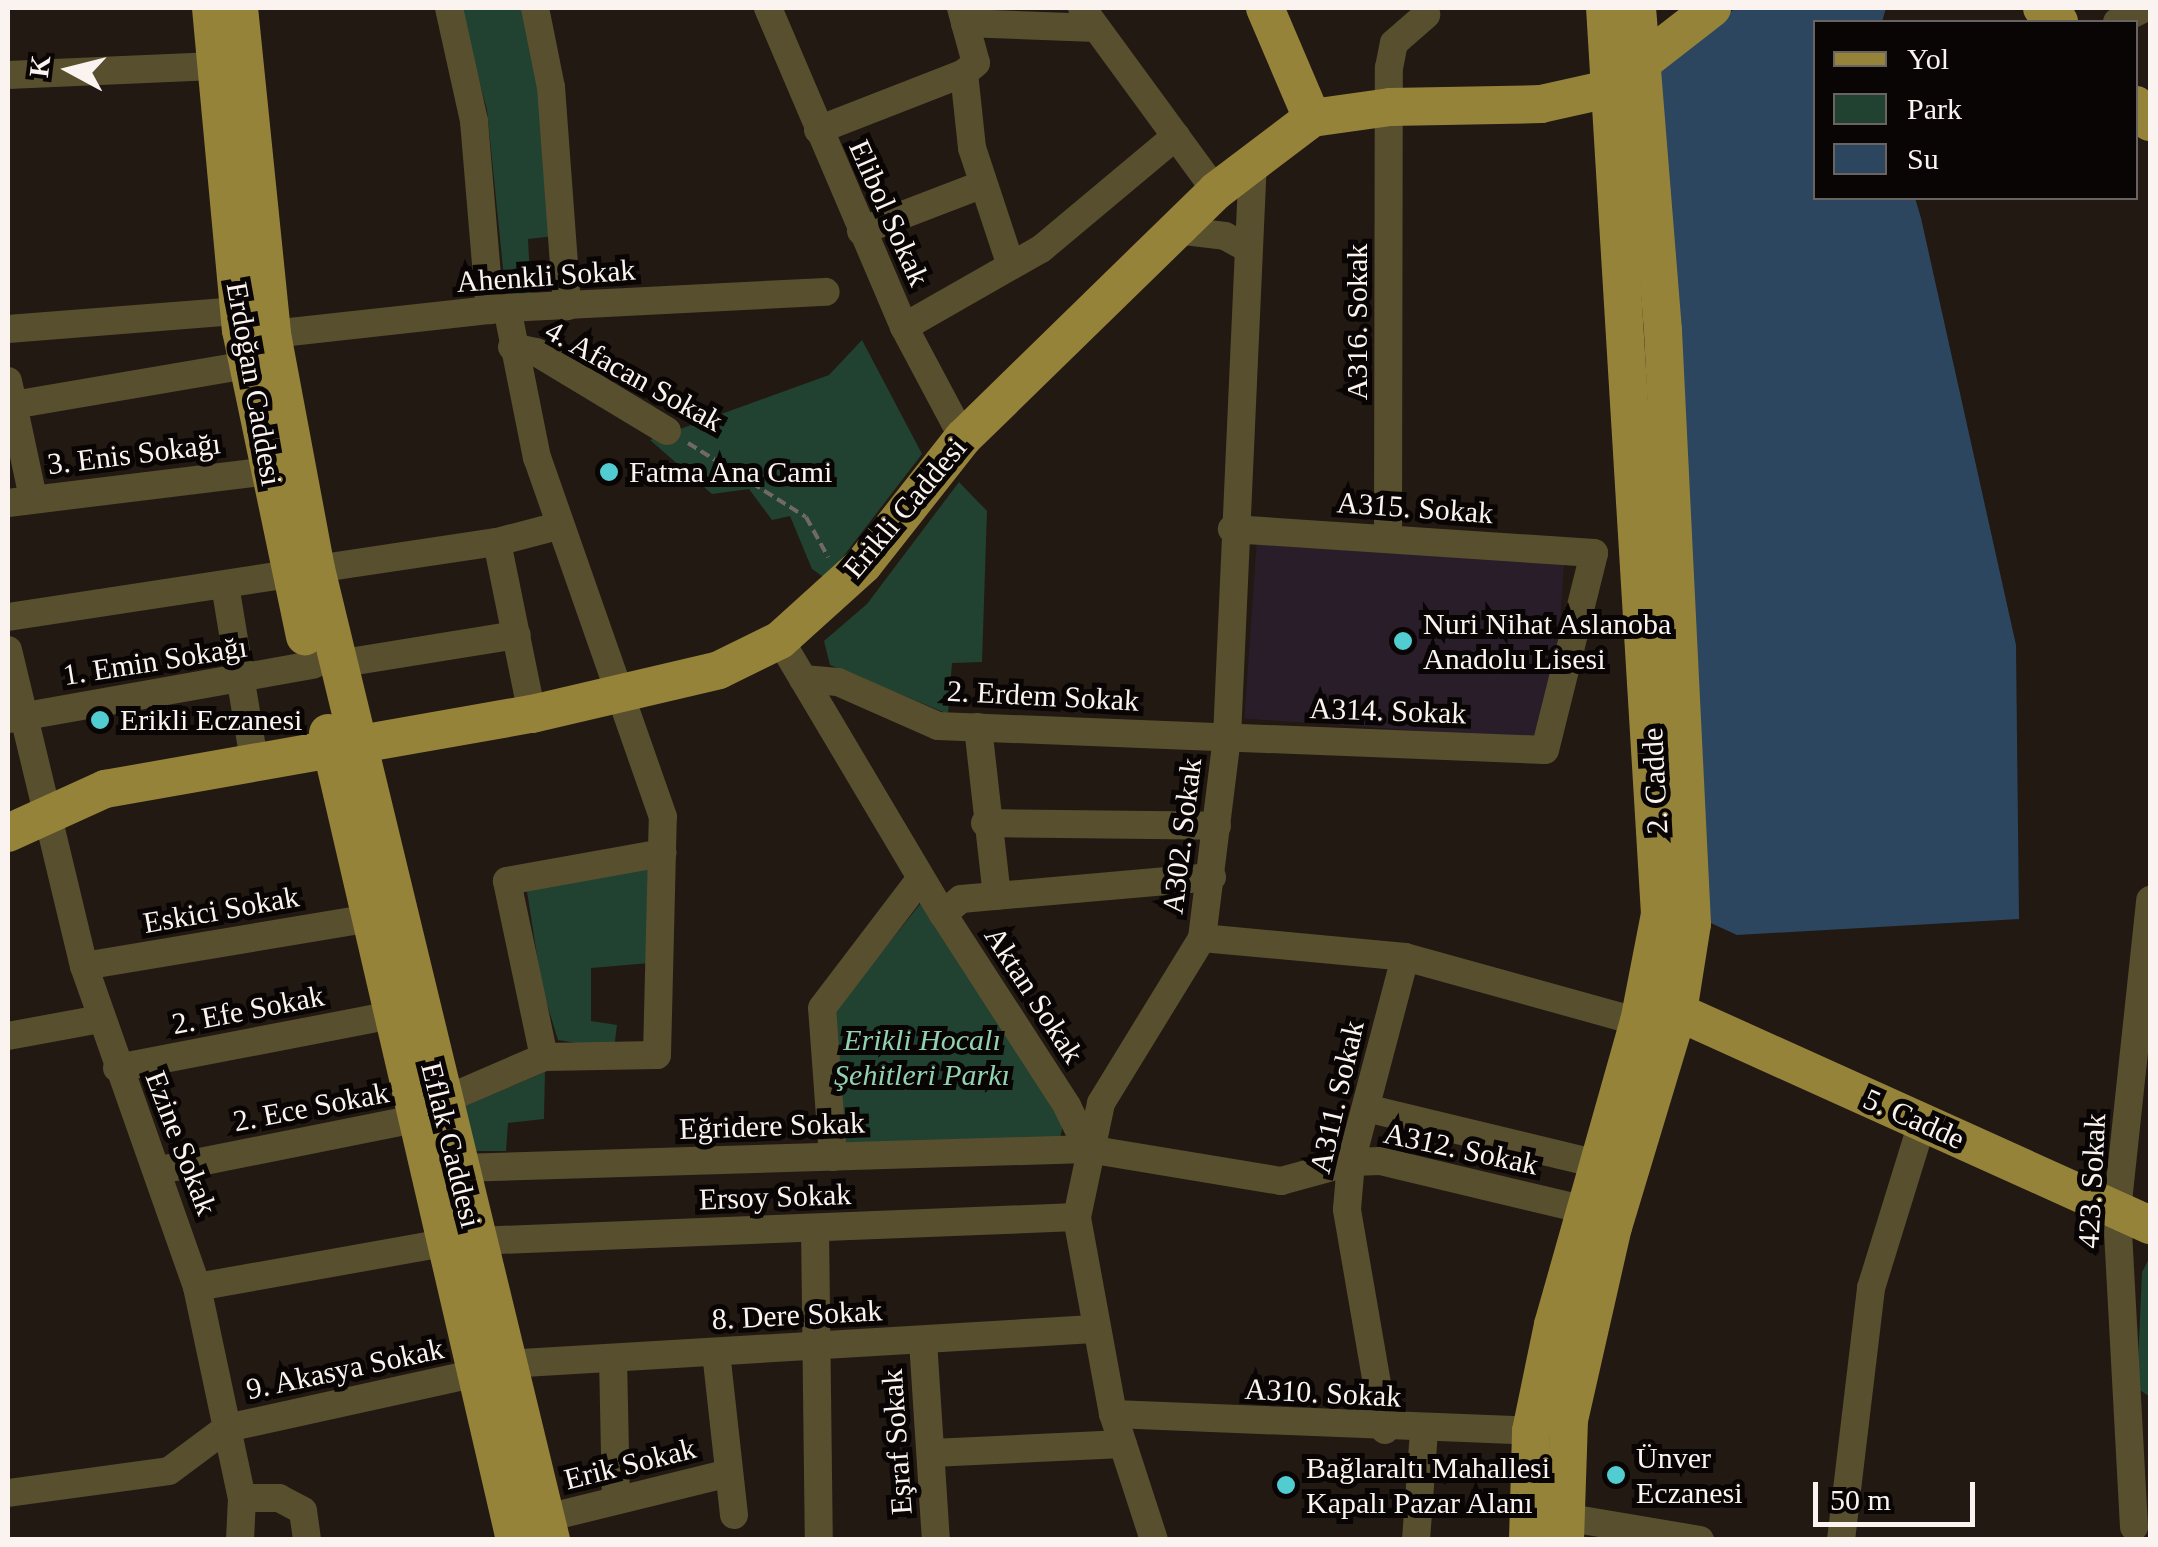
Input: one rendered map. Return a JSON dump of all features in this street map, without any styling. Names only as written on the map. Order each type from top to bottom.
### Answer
[{"type":"main road","name":"Erdoğan Caddesi","points":[[211,8],[246,365],[268,471],[303,571]]},
{"type":"main road","name":"Erdoğan Caddesi","points":[[240,8],[272,334],[303,571],[345,752]]},
{"type":"main road","points":[[1265,8],[1312,118]]},
{"type":"main road","name":"2. Cadde","points":[[1528,1540],[1531,1431],[1585,1210],[1639,1022],[1660,914],[1605,8]]},
{"type":"main road","name":"2. Cadde","points":[[1564,1528],[1570,1420],[1587,1339],[1613,1227],[1678,1012],[1692,924],[1663,331],[1638,8]]},
{"type":"main road","points":[[1608,89],[1712,8]]},
{"type":"main road","name":"Erikli Caddesi","points":[[8,833],[105,789],[254,761],[345,752],[719,670],[780,640],[863,565],[963,438],[1216,191],[1312,118],[1390,106],[1541,104],[1608,89]]},
{"type":"main road","name":"Eflak Caddesi","points":[[345,752],[370,918],[392,1015],[428,1110],[459,1168],[460,1242]]},
{"type":"main road","name":"Eflak Caddesi","points":[[345,752],[491,1369],[548,1528]]},
{"type":"main road","name":"5. Cadde","points":[[1678,1012],[2134,1218]]},
{"type":"main road","name":"Eflak Caddesi","points":[[491,1369],[514,1540]]},
{"type":"street","points":[[448,8],[474,121],[498,309],[512,347],[558,526],[663,817],[657,1055],[544,1057],[507,881],[662,853]]},
{"type":"street","points":[[536,8],[551,87],[567,306]]},
{"type":"street","name":"Elibol Sokak","points":[[768,8],[904,327],[963,438]]},
{"type":"street","points":[[2121,20],[2146,8]]},
{"type":"street","points":[[818,130],[964,72],[976,63],[963,15],[1089,18],[1216,191]]},
{"type":"street","name":"A316. Sokak","points":[[1388,538],[1390,106],[1394,43],[1426,15]]},
{"type":"street","points":[[8,75],[215,66]]},
{"type":"street","points":[[964,72],[982,184],[1011,266]]},
{"type":"street","points":[[904,327],[1041,249],[1176,136]]},
{"type":"street","name":"A302. Sokak","points":[[1154,1540],[1113,1414],[1092,1330],[1077,1217],[1088,1150],[1101,1103],[1202,938],[1227,737],[1232,529],[1254,161]]},
{"type":"street","points":[[861,231],[982,184]]},
{"type":"street","points":[[1176,230],[1225,236],[1248,249]]},
{"type":"street","name":"Ahenkli Sokak","points":[[272,334],[498,309],[826,292]]},
{"type":"street","points":[[8,329],[238,311]]},
{"type":"street","name":"4. Afacan Sokak","points":[[512,347],[536,352],[667,431]]},
{"type":"street","points":[[20,501],[10,393],[246,365]]},
{"type":"street","name":"3. Enis Sokağı","points":[[20,501],[268,471]]},
{"type":"street","points":[[8,616],[497,542],[558,526]]},
{"type":"street","name":"A315. Sokak","points":[[1232,529],[1594,553],[1546,750]]},
{"type":"street","points":[[497,542],[532,714]]},
{"type":"street","points":[[225,585],[254,761]]},
{"type":"street","name":"1. Emin Sokağı","points":[[16,718],[129,694],[242,680],[517,635]]},
{"type":"street","name":"Aktan Sokak","points":[[780,640],[943,914],[1067,1106],[1088,1150]]},
{"type":"street","name":"Ezine Sokak","points":[[8,650],[16,718],[84,966],[117,1068],[160,1170],[197,1286],[242,1498],[240,1540]]},
{"type":"street","name":"2. Erdem Sokak","points":[[803,679],[838,682],[938,726],[1227,737]]},
{"type":"street","points":[[978,728],[997,896]]},
{"type":"street","name":"A314. Sokak","points":[[1227,737],[1546,750]]},
{"type":"street","points":[[986,823],[1217,826]]},
{"type":"street","points":[[943,914],[961,899],[1212,877]]},
{"type":"street","points":[[833,1156],[822,1008],[921,878]]},
{"type":"street","name":"423. Sokak","points":[[2132,1533],[2134,1218],[2150,900]]},
{"type":"street","name":"Eskici Sokak","points":[[84,966],[370,918]]},
{"type":"street","points":[[1202,938],[1405,957],[1639,1022]]},
{"type":"street","name":"A311. Sokak","points":[[1385,1430],[1347,1208],[1352,1162],[1405,957]]},
{"type":"street","name":"2. Efe Sokak","points":[[117,1068],[392,1015]]},
{"type":"street","points":[[8,1036],[101,1020]]},
{"type":"street","name":"2. Ece Sokak","points":[[160,1170],[428,1110],[544,1057]]},
{"type":"street","points":[[1366,1108],[1598,1164]]},
{"type":"street","points":[[1841,1540],[1872,1288],[1922,1122]]},
{"type":"street","name":"Eğridere Sokak","points":[[459,1168],[1088,1150]]},
{"type":"street","name":"A312. Sokak","points":[[1088,1150],[1280,1181],[1352,1162],[1380,1162],[1585,1210]]},
{"type":"street","name":"Ersoy Sokak","points":[[197,1286],[460,1242],[1077,1217]]},
{"type":"street","points":[[815,1228],[818,1540]]},
{"type":"street","name":"8. Dere Sokak","points":[[491,1369],[612,1358],[1092,1330]]},
{"type":"street","name":"Eşraf Sokak","points":[[923,1341],[936,1540]]},
{"type":"street","name":"Erik Sokak","points":[[716,1352],[734,1515]]},
{"type":"street","points":[[612,1358],[616,1500]]},
{"type":"street","name":"9. Akasya Sokak","points":[[226,1428],[491,1369]]},
{"type":"street","name":"A310. Sokak","points":[[1113,1414],[1385,1430],[1531,1431]]},
{"type":"street","points":[[8,1493],[169,1471],[226,1428]]},
{"type":"street","points":[[1416,1540],[1424,1430]]},
{"type":"street","points":[[932,1454],[1123,1444]]},
{"type":"street","name":"Erik Sokak","points":[[548,1528],[616,1500],[729,1474]]},
{"type":"street","points":[[2132,1533],[2150,1482]]},
{"type":"street","points":[[242,1498],[279,1498],[303,1511],[307,1540]]},
{"type":"street","points":[[1564,1528],[1700,1540]]},
{"type":"path","name":"4. Afacan Sokak","points":[[667,431],[806,517],[823,541],[836,590]]},
{"type":"shaded area","name":"Nuri Nihat Aslanoba Anadolu Lisesi","points":[[1257,539],[1564,560],[1552,740],[1244,719]]},
{"type":"green space","points":[[460,8],[526,8],[543,91],[555,236],[528,239],[531,296],[506,298],[487,110]]},
{"type":"green space","points":[[862,340],[922,454],[826,579],[812,569],[790,516],[772,520],[749,489],[712,494],[650,440],[829,375]]},
{"type":"green space","points":[[959,482],[987,511],[982,662],[952,663],[948,714],[830,665],[824,641],[867,604]]},
{"type":"green space","points":[[640,864],[655,872],[650,963],[591,968],[591,1021],[617,1025],[614,1049],[558,1040],[542,988],[526,885]]},
{"type":"green space","name":"Erikli Hocalı Şehitleri Parkı","points":[[924,899],[1063,1126],[1060,1138],[845,1144],[832,1015]]},
{"type":"green space","points":[[545,1072],[544,1119],[508,1123],[506,1151],[470,1151],[458,1109]]},
{"type":"green space","points":[[2150,1257],[2150,1397],[2137,1388],[2142,1272]]},
{"type":"water","points":[[1737,8],[1886,8],[1883,20],[1813,20],[1813,200],[1916,200],[1921,218],[2016,645],[2019,919],[1737,935],[1691,914],[1640,62]]},
{"type":"place","name":"Fatma Ana Cami","points":[[609,472]]},
{"type":"place","name":"Nuri Nihat Aslanoba Anadolu Lisesi","points":[[1403,641]]},
{"type":"place","name":"Erikli Eczanesi","points":[[100,720]]},
{"type":"place","name":"Ünver Eczanesi","points":[[1616,1475]]},
{"type":"place","name":"Bağlaraltı Mahallesi Kapalı Pazar Alanı","points":[[1286,1485]]}]
